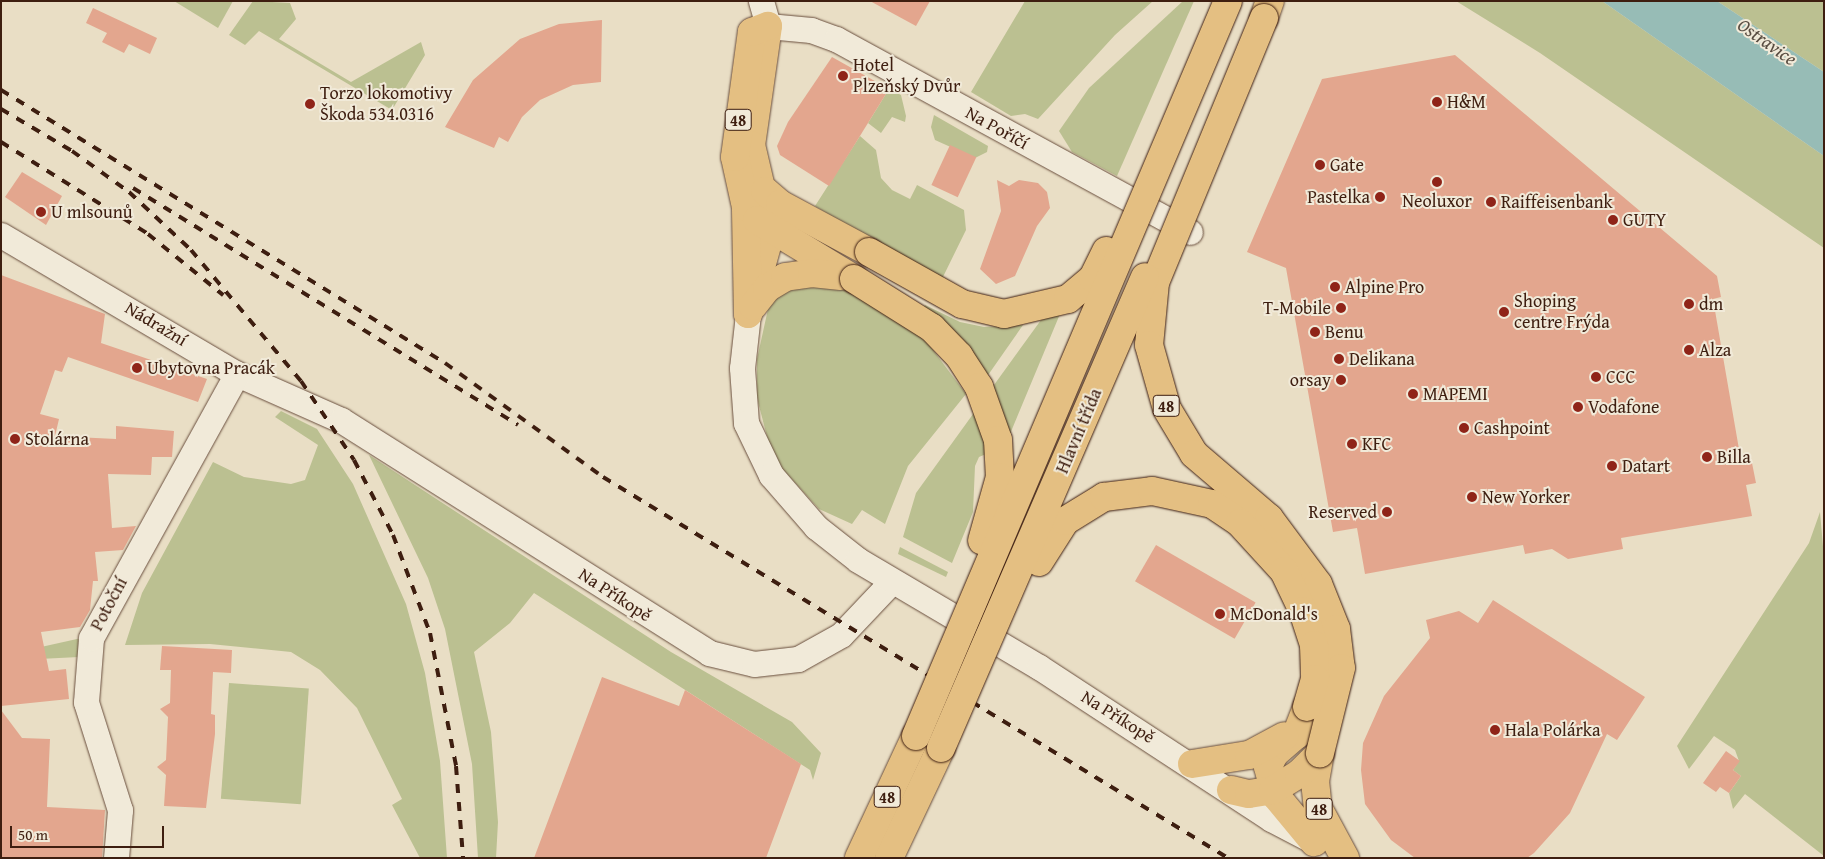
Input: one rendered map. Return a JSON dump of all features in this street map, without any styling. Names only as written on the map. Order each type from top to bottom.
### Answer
[{"type":"main road","points":[[755,199],[808,219],[984,312],[1025,311],[1058,303],[1078,292],[1101,264],[1184,65],[1218,1]]},
{"type":"main road","name":"48","points":[[859,858],[916,736],[1228,1]]},
{"type":"main road","name":"48","points":[[1264,9],[1155,282],[1149,344],[1167,409],[1194,454],[1269,518],[1318,584],[1336,629],[1341,668],[1315,781],[1318,808],[1345,858]]},
{"type":"main road","name":"Hlavní třída","points":[[889,858],[941,748],[1264,9]]},
{"type":"main road","name":"48","points":[[760,20],[735,158],[771,231],[909,311],[951,346],[979,387],[998,440],[996,500],[928,672],[916,736]]},
{"type":"main road","name":"48","points":[[748,314],[755,199]]},
{"type":"main road","points":[[751,261],[771,231],[808,219]]},
{"type":"main road","points":[[748,314],[771,231]]},
{"type":"main road","name":"48","points":[[748,314],[762,293],[785,277],[812,273],[853,278]]},
{"type":"main road","name":"48","points":[[941,748],[979,700],[1056,531],[1088,505],[1127,491],[1184,494],[1212,504],[1240,523],[1284,571],[1314,645],[1315,679],[1307,707],[1292,732],[1270,760],[1273,790],[1292,820],[1314,842]]},
{"type":"main road","name":"48","points":[[1192,764],[1249,755],[1274,744],[1292,732]]},
{"type":"main road","name":"48","points":[[1231,790],[1249,794],[1273,790],[1299,774],[1320,754]]},
{"type":"street","points":[[744,1],[760,20]]},
{"type":"street","name":"Na Poříčí","points":[[760,20],[811,30],[836,39],[1190,232]]},
{"type":"street","name":"Nádražní","points":[[1,235],[237,374],[341,420]]},
{"type":"street","name":"Na Příkopě","points":[[748,314],[742,382],[746,423],[757,452],[782,490],[816,527],[892,581],[1192,764],[1270,819],[1341,858]]},
{"type":"street","name":"Potoční","points":[[116,858],[120,810],[86,702],[91,638],[237,374]]},
{"type":"street","name":"Na Příkopě","points":[[341,420],[681,638],[723,658],[777,664],[811,654],[850,627],[892,581]]},
{"type":"green space","points":[[174,1],[233,1],[218,28]]},
{"type":"green space","points":[[253,1],[290,3],[296,19],[279,39],[351,82],[421,42],[425,55],[392,110],[259,31],[245,45],[229,35]]},
{"type":"green space","points":[[1025,1],[1153,1],[1115,35],[1038,119],[1025,114],[1011,116],[971,92]]},
{"type":"green space","points":[[1183,1],[1194,1],[1117,176],[1072,152],[1059,131],[1089,88]]},
{"type":"green space","points":[[1456,1],[1602,1],[1824,156],[1824,248],[1540,53]]},
{"type":"green space","points":[[1717,1],[1824,1],[1824,72]]},
{"type":"green space","points":[[889,89],[901,95],[906,116],[905,122],[892,117],[881,133],[868,123]]},
{"type":"green space","points":[[934,115],[988,146],[987,152],[975,158],[935,140],[931,127]]},
{"type":"green space","points":[[860,136],[876,150],[881,178],[892,190],[910,199],[917,185],[964,210],[966,230],[940,283],[815,206]]},
{"type":"green space","points":[[792,282],[843,286],[906,326],[927,342],[966,394],[908,466],[885,524],[862,510],[852,524],[819,509],[778,464],[769,444],[757,398],[757,359],[770,300]]},
{"type":"green space","points":[[925,305],[960,322],[984,327],[1023,325],[986,378],[922,309]]},
{"type":"green space","points":[[1060,314],[1005,446],[979,457],[975,466],[973,512],[952,563],[903,537],[916,493],[1041,320]]},
{"type":"green space","points":[[281,411],[317,429],[353,484],[406,604],[425,673],[440,761],[447,858],[420,858],[392,805],[402,799],[357,708],[320,670],[291,652],[210,644],[125,645],[142,593],[213,462],[244,477],[291,484],[305,480],[318,445],[275,417]]},
{"type":"green space","points":[[369,455],[671,652],[792,722],[821,753],[813,780],[810,770],[534,593],[510,623],[474,652],[491,732],[498,822],[496,858],[478,858],[472,764],[445,629],[428,578]]},
{"type":"green space","points":[[1820,512],[1824,558],[1824,856],[1745,794],[1733,809],[1729,793],[1741,776],[1733,770],[1739,761],[1735,750],[1714,736],[1689,769],[1677,746],[1809,543]]},
{"type":"green space","points":[[900,547],[948,572],[946,577],[898,554]]},
{"type":"green space","points":[[86,637],[79,657],[19,660],[41,647]]},
{"type":"green space","points":[[229,683],[309,689],[301,804],[221,799]]},
{"type":"water","name":"Ostravice","points":[[1602,1],[1717,1],[1824,72],[1824,156]]},
{"type":"building","points":[[870,1],[930,1],[916,26]]},
{"type":"building","points":[[93,8],[157,38],[150,54],[129,44],[124,53],[102,42],[107,33],[86,23]]},
{"type":"building","points":[[602,20],[601,82],[573,85],[540,100],[522,117],[508,142],[499,137],[494,148],[445,127],[473,80],[520,39],[559,24]]},
{"type":"building","name":"Shoping centre Frýda","points":[[1455,55],[1717,276],[1721,297],[1713,299],[1740,455],[1750,453],[1756,483],[1746,485],[1752,516],[1621,538],[1623,549],[1568,559],[1552,549],[1525,554],[1523,545],[1365,574],[1357,528],[1333,532],[1286,268],[1247,252],[1322,79]]},
{"type":"building","points":[[832,57],[889,89],[829,186],[780,155],[777,146],[788,122]]},
{"type":"building","points":[[950,145],[976,157],[958,197],[931,185]]},
{"type":"building","points":[[22,172],[62,196],[46,225],[5,197]]},
{"type":"building","points":[[997,180],[1009,186],[1019,180],[1038,183],[1047,192],[1050,208],[1037,226],[1015,276],[996,284],[980,269],[1001,211]]},
{"type":"building","points":[[1,275],[105,314],[101,343],[207,379],[198,402],[68,357],[62,372],[55,370],[40,414],[59,419],[55,436],[116,439],[116,426],[174,431],[172,457],[152,457],[151,475],[108,474],[112,528],[136,526],[123,550],[95,552],[98,581],[93,581],[90,610],[80,627],[41,632],[49,671],[66,669],[69,699],[1,706]]},
{"type":"building","points":[[1156,545],[1256,602],[1235,639],[1135,581]]},
{"type":"building","name":"Hala Polárka","points":[[1493,600],[1645,697],[1617,740],[1607,734],[1570,813],[1534,853],[1527,858],[1415,858],[1391,840],[1365,804],[1361,770],[1363,743],[1384,696],[1430,638],[1426,620],[1459,611],[1478,623]]},
{"type":"building","points":[[162,646],[232,650],[231,673],[213,672],[211,714],[215,715],[215,734],[206,808],[164,806],[166,775],[157,767],[166,760],[168,717],[160,709],[170,703],[171,670],[160,670]]},
{"type":"building","points":[[602,677],[679,706],[685,690],[801,764],[766,858],[534,858]]},
{"type":"building","points":[[1,710],[22,738],[50,739],[47,807],[105,810],[102,858],[1,858]]},
{"type":"building","points":[[1726,751],[1740,761],[1733,770],[1741,776],[1729,793],[1720,787],[1716,792],[1703,783]]},
{"type":"railway","points":[[1,90],[445,363],[603,477],[1228,858]]},
{"type":"railway","points":[[1,109],[77,154]]},
{"type":"railway","points":[[1,142],[148,234],[223,295]]},
{"type":"railway","points":[[72,151],[129,192],[191,250],[301,381],[354,460],[393,535],[430,633],[456,766],[463,858]]},
{"type":"railway","points":[[133,188],[518,425]]},
{"type":"place","name":"Hotel Plzeňský Dvůr","points":[[843,76]]},
{"type":"place","name":"H&M","points":[[1437,102]]},
{"type":"place","name":"Torzo lokomotivy Škoda 534.0316","points":[[310,104]]},
{"type":"place","name":"Gate","points":[[1320,165]]},
{"type":"place","name":"Neoluxor","points":[[1437,182]]},
{"type":"place","name":"Pastelka","points":[[1380,197]]},
{"type":"place","name":"Raiffeisenbank","points":[[1491,202]]},
{"type":"place","name":"U mlsounů","points":[[41,212]]},
{"type":"place","name":"GUTY","points":[[1613,220]]},
{"type":"place","name":"Alpine Pro","points":[[1335,287]]},
{"type":"place","name":"dm","points":[[1689,304]]},
{"type":"place","name":"T-Mobile","points":[[1341,308]]},
{"type":"place","name":"Shoping centre Frýda","points":[[1504,312]]},
{"type":"place","name":"Benu","points":[[1315,332]]},
{"type":"place","name":"Alza","points":[[1689,350]]},
{"type":"place","name":"Delikana","points":[[1339,359]]},
{"type":"place","name":"Ubytovna Pracák","points":[[137,368]]},
{"type":"place","name":"CCC","points":[[1596,377]]},
{"type":"place","name":"orsay","points":[[1341,380]]},
{"type":"place","name":"MAPEMI","points":[[1413,394]]},
{"type":"place","name":"Vodafone","points":[[1578,407]]},
{"type":"place","name":"Cashpoint","points":[[1464,428]]},
{"type":"place","name":"Stolárna","points":[[15,439]]},
{"type":"place","name":"KFC","points":[[1352,444]]},
{"type":"place","name":"Billa","points":[[1707,457]]},
{"type":"place","name":"Datart","points":[[1612,466]]},
{"type":"place","name":"New Yorker","points":[[1472,497]]},
{"type":"place","name":"Reserved","points":[[1387,512]]},
{"type":"place","name":"McDonald's","points":[[1220,614]]},
{"type":"place","name":"Hala Polárka","points":[[1495,730]]}]
